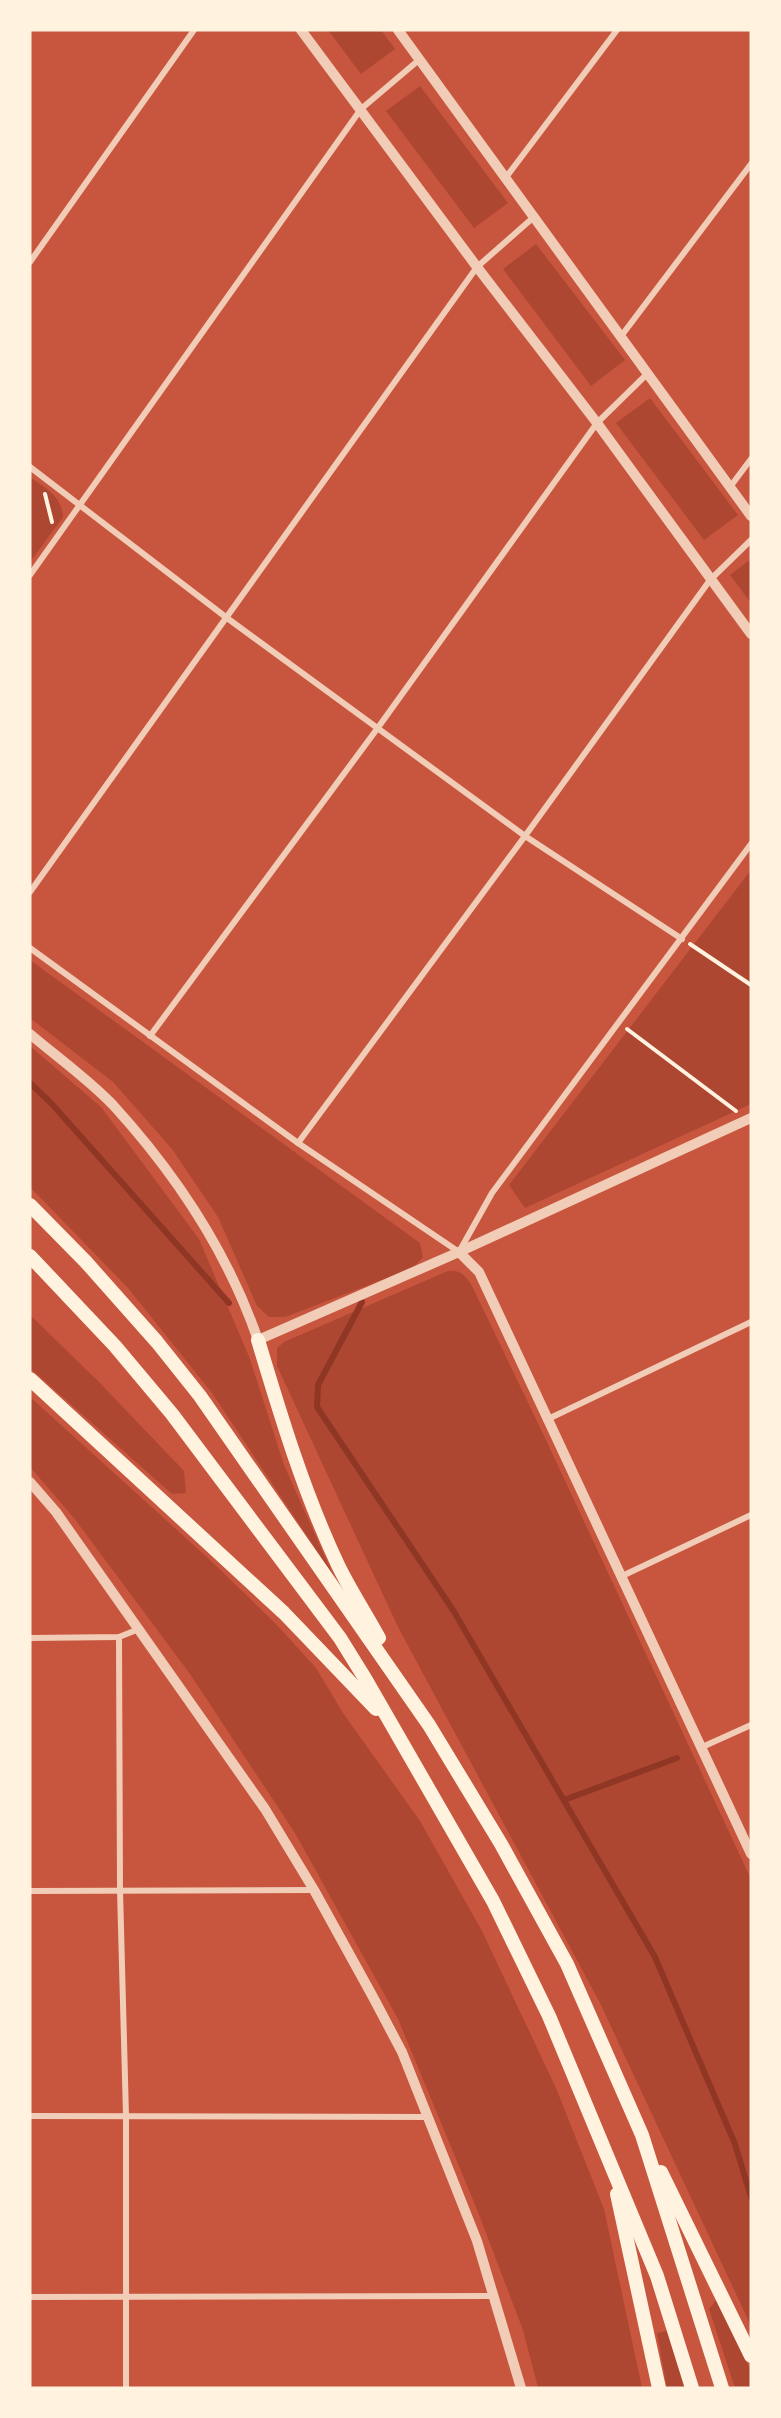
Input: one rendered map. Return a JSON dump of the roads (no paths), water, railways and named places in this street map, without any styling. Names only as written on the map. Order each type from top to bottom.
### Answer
[{"type":"highway","points":[[30,1205],[86,1262],[157,1342],[200,1396],[429,1725]]},
{"type":"highway","points":[[30,1256],[115,1346],[172,1414],[340,1638],[393,1728],[493,1901],[549,2016],[657,2276],[692,2388]]},
{"type":"highway","points":[[258,1340],[293,1457],[339,1567],[429,1725],[501,1844],[567,1964],[642,2134],[751,2356]]},
{"type":"highway","points":[[30,1379],[284,1613],[355,1685],[393,1728]]},
{"type":"highway","points":[[642,2134],[722,2388]]},
{"type":"highway","points":[[608,2154],[659,2388]]},
{"type":"street","points":[[30,262],[194,30]]},
{"type":"street","points":[[302,30],[477,267],[597,423],[751,634]]},
{"type":"street","points":[[398,30],[507,176],[751,516]]},
{"type":"street","points":[[507,176],[617,30]]},
{"type":"street","points":[[30,576],[361,109],[420,59]]},
{"type":"street","points":[[622,335],[751,164]]},
{"type":"street","points":[[30,892],[477,267],[535,216]]},
{"type":"street","points":[[150,1036],[377,729],[597,423],[647,374]]},
{"type":"street","points":[[730,487],[751,459]]},
{"type":"street","points":[[30,467],[227,618],[377,729],[525,836],[682,939]]},
{"type":"street","points":[[298,1143],[525,836],[710,580],[751,540]]},
{"type":"street","points":[[459,1252],[484,1205],[751,844]]},
{"type":"street","points":[[30,948],[298,1143],[459,1252],[479,1272],[546,1420],[751,1854]]},
{"type":"street","points":[[30,1034],[111,1104],[162,1164],[200,1218],[247,1308],[258,1340],[459,1252],[750,1119]]},
{"type":"street","points":[[546,1420],[751,1322]]},
{"type":"street","points":[[30,1482],[56,1512],[265,1809],[314,1890],[402,2052],[477,2241],[521,2388]]},
{"type":"street","points":[[620,1577],[751,1515]]},
{"type":"street","points":[[30,1638],[119,1637],[139,1629]]},
{"type":"street","points":[[119,1637],[120,1890],[126,2116],[126,2388]]},
{"type":"street","points":[[700,1749],[751,1725]]},
{"type":"street","points":[[30,1891],[314,1890]]},
{"type":"street","points":[[30,2116],[429,2117]]},
{"type":"street","points":[[30,2297],[494,2296]]},
{"type":"waterway","points":[[30,1083],[51,1103],[229,1303]]},
{"type":"waterway","points":[[362,1302],[318,1385],[317,1407],[453,1610],[655,1957],[735,2144],[751,2197]]},
{"type":"waterway","points":[[564,1800],[677,1758]]}]
